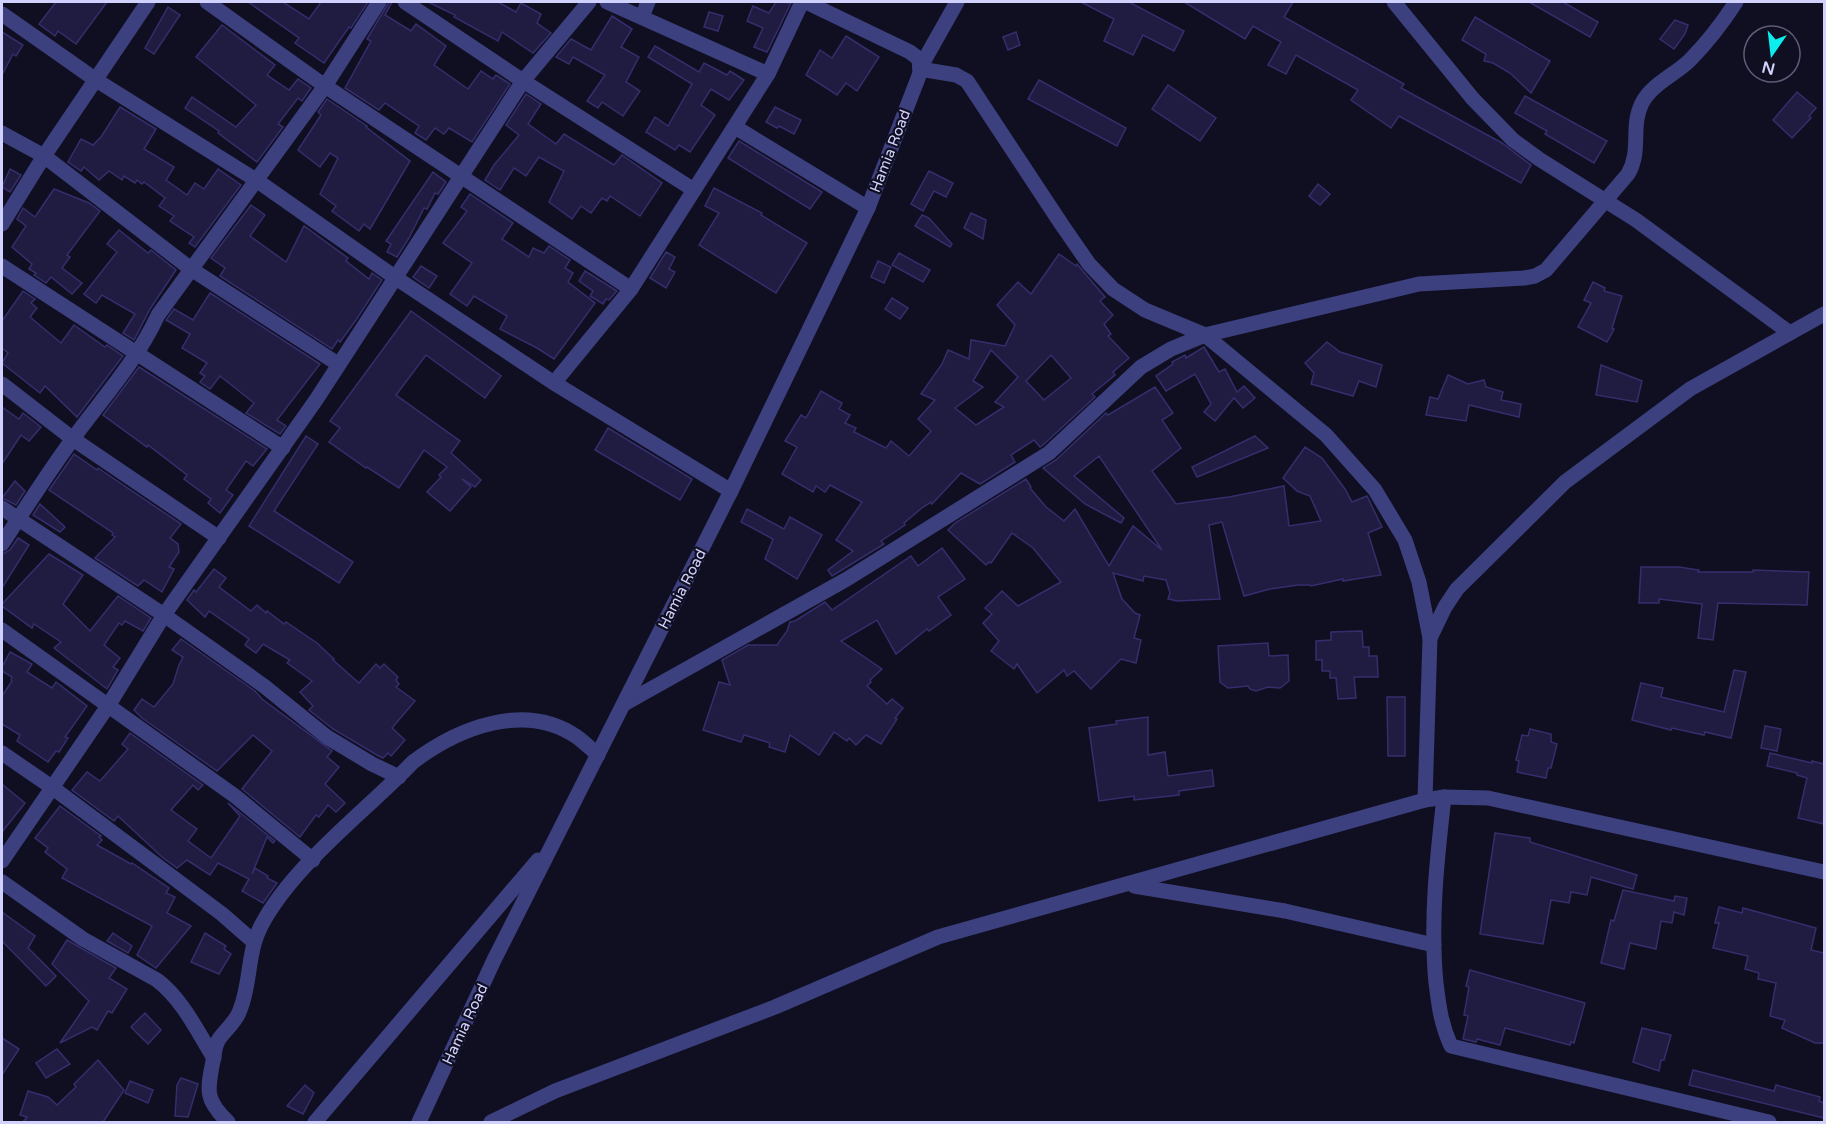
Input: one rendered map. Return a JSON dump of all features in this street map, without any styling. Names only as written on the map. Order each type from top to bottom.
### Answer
[{"type":"street","points":[[2,224],[44,156],[148,2]]},
{"type":"street","points":[[207,2],[325,86],[631,290]]},
{"type":"street","points":[[2,544],[73,439],[102,403],[151,332],[158,315],[325,86],[379,2]]},
{"type":"street","points":[[405,2],[523,81],[694,190]]},
{"type":"street","points":[[2,861],[108,706],[164,615],[283,448],[523,81],[589,2]]},
{"type":"street","points":[[607,2],[768,74]]},
{"type":"street","points":[[642,17],[648,2]]},
{"type":"street","points":[[554,383],[631,290],[768,74],[804,2],[910,52],[919,59],[920,68],[956,75],[967,81],[1089,264],[1113,289],[1144,310],[1205,335],[1326,435],[1375,490],[1405,540],[1419,582],[1430,638],[1425,800]]},
{"type":"street","name":"Hamia Road","points":[[419,1122],[494,960],[731,491],[868,208],[920,68],[957,2]]},
{"type":"street","points":[[1394,2],[1491,119],[1513,140],[1636,220],[1790,333]]},
{"type":"street","points":[[624,704],[847,579],[1049,453],[1141,367],[1171,348],[1205,335],[1419,284],[1535,276],[1546,270],[1634,164],[1637,150],[1636,122],[1643,102],[1658,84],[1690,61],[1727,17],[1736,2]]},
{"type":"street","points":[[2,14],[96,80],[256,180],[396,278],[554,383],[731,491]]},
{"type":"street","points":[[735,127],[868,208]]},
{"type":"street","points":[[2,133],[44,156],[191,269],[338,364]]},
{"type":"street","points":[[2,266],[283,448]]},
{"type":"street","points":[[1430,638],[1445,607],[1457,589],[1565,482],[1690,389],[1824,314]]},
{"type":"street","points":[[2,384],[73,439],[219,538]]},
{"type":"street","points":[[2,508],[164,615],[264,686],[327,737],[399,777]]},
{"type":"street","points":[[2,630],[252,808],[313,860]]},
{"type":"street","points":[[228,1122],[218,1113],[209,1098],[207,1086],[214,1058],[214,1048],[240,1012],[254,942],[261,926],[274,906],[313,860],[413,762],[454,735],[487,723],[529,719],[561,728],[577,737],[598,755]]},
{"type":"street","points":[[2,753],[53,788],[222,914],[254,942]]},
{"type":"street","points":[[1444,797],[1433,892],[1434,966],[1442,1027],[1451,1046],[1769,1122]]},
{"type":"street","points":[[491,1122],[555,1091],[775,1007],[938,938],[1425,800],[1444,797],[1488,798],[1824,872]]},
{"type":"street","points":[[315,1122],[555,839]]},
{"type":"street","points":[[2,882],[74,934],[158,980],[168,988],[214,1058]]},
{"type":"street","points":[[1129,885],[1285,911],[1434,945]]},
{"type":"building","points":[[56,2],[107,2],[76,44],[58,31],[55,36],[39,24]]},
{"type":"building","points":[[248,2],[283,2],[309,19],[321,2],[368,2],[324,63],[295,43],[299,38]]},
{"type":"building","points":[[389,2],[392,2],[385,15],[411,31],[416,24],[446,46],[434,65],[468,89],[481,71],[493,79],[496,75],[510,84],[472,142],[449,128],[444,134],[435,128],[426,140],[415,133],[419,126],[385,103],[379,110],[345,88],[371,41],[367,39]]},
{"type":"building","points":[[428,2],[498,2],[516,12],[521,3],[541,14],[537,23],[551,33],[533,53],[502,32],[498,41]]},
{"type":"building","points":[[776,2],[791,3],[767,52],[754,47],[763,28],[747,21],[753,6],[769,13]]},
{"type":"building","points":[[1081,2],[1129,2],[1184,31],[1174,51],[1143,35],[1133,55],[1104,41],[1114,19]]},
{"type":"building","points":[[1184,2],[1293,2],[1284,17],[1404,84],[1401,88],[1502,143],[1531,165],[1521,183],[1399,116],[1391,128],[1351,100],[1358,90],[1296,55],[1286,74],[1268,65],[1281,42],[1253,26],[1245,39]]},
{"type":"building","points":[[1529,2],[1563,2],[1598,22],[1590,37]]},
{"type":"building","points":[[168,7],[180,15],[154,54],[145,48]]},
{"type":"building","points":[[709,12],[723,16],[718,31],[704,27]]},
{"type":"building","points":[[612,16],[632,29],[621,47],[639,57],[626,82],[640,91],[623,116],[602,102],[598,108],[587,101],[605,75],[573,57],[569,64],[556,57],[571,39],[591,50]]},
{"type":"building","points":[[1475,17],[1550,61],[1531,93],[1510,73],[1493,63],[1484,61],[1486,54],[1462,40]]},
{"type":"building","points":[[1675,20],[1688,25],[1685,34],[1674,49],[1660,39]]},
{"type":"building","points":[[222,25],[275,65],[267,75],[289,90],[298,79],[311,88],[302,101],[298,98],[278,124],[283,127],[257,162],[218,133],[219,131],[185,108],[192,97],[236,127],[256,105],[196,57]]},
{"type":"building","points":[[2,32],[23,45],[16,56],[13,54],[2,75]]},
{"type":"building","points":[[1016,32],[1020,45],[1008,50],[1003,37]]},
{"type":"building","points":[[846,36],[879,57],[857,91],[846,83],[837,95],[806,75],[820,50],[832,58]]},
{"type":"building","points":[[655,46],[699,72],[704,63],[727,75],[730,71],[744,80],[729,100],[711,89],[701,105],[715,115],[690,152],[679,145],[675,150],[646,132],[655,117],[668,126],[692,84],[648,57]]},
{"type":"building","points":[[1039,80],[1126,128],[1117,146],[1028,99]]},
{"type":"building","points":[[1168,85],[1216,118],[1200,141],[1152,109]]},
{"type":"building","points":[[1797,92],[1816,108],[1809,116],[1811,118],[1792,138],[1773,120]]},
{"type":"building","points":[[526,94],[541,104],[528,124],[556,144],[564,134],[614,165],[622,155],[662,183],[640,216],[610,196],[607,201],[602,198],[591,213],[581,206],[572,219],[549,202],[564,171],[539,157],[526,176],[514,168],[500,190],[485,180],[494,165],[519,135],[506,125]]},
{"type":"building","points":[[1525,96],[1607,141],[1594,163],[1545,134],[1547,131],[1515,113]]},
{"type":"building","points":[[327,99],[367,126],[410,161],[370,229],[364,224],[359,231],[332,211],[336,206],[320,194],[338,158],[330,153],[320,167],[298,150],[321,115],[318,112]]},
{"type":"building","points":[[120,107],[156,129],[144,149],[174,167],[166,180],[187,195],[195,183],[204,189],[218,169],[241,185],[195,247],[189,243],[194,237],[170,221],[174,216],[159,206],[165,198],[144,182],[142,184],[137,180],[135,183],[124,176],[122,180],[109,171],[99,180],[84,167],[81,171],[68,162],[81,139],[93,145],[101,137]]},
{"type":"building","points":[[775,107],[801,120],[794,134],[766,122]]},
{"type":"building","points":[[739,141],[822,192],[810,209],[728,158]]},
{"type":"building","points":[[10,169],[21,175],[10,192],[2,187]]},
{"type":"building","points":[[929,171],[953,183],[946,197],[934,191],[923,211],[911,204]]},
{"type":"building","points":[[433,172],[446,182],[438,194],[435,193],[427,209],[424,208],[397,257],[387,252],[391,244],[386,241]]},
{"type":"building","points":[[1318,184],[1330,194],[1320,205],[1309,196]]},
{"type":"building","points":[[714,188],[762,213],[761,215],[807,243],[776,293],[699,245],[719,213],[705,206]]},
{"type":"building","points":[[54,189],[89,203],[100,211],[67,255],[70,257],[62,268],[82,283],[72,294],[51,277],[46,283],[34,275],[36,273],[29,269],[32,264],[12,247],[26,226],[17,219],[23,208],[35,217]]},
{"type":"building","points":[[470,194],[513,223],[502,239],[529,257],[533,248],[544,253],[549,246],[570,260],[565,268],[573,273],[568,282],[595,303],[554,359],[500,329],[507,316],[474,296],[467,306],[450,294],[472,263],[443,243],[467,211],[461,207]]},
{"type":"building","points":[[251,205],[265,215],[250,236],[286,262],[304,226],[348,258],[346,261],[369,279],[372,273],[382,280],[356,320],[332,349],[220,276],[225,268],[211,258]]},
{"type":"building","points":[[971,213],[986,220],[983,239],[964,228]]},
{"type":"building","points":[[922,215],[929,218],[952,244],[950,247],[915,226]]},
{"type":"building","points":[[119,230],[148,253],[151,250],[176,270],[150,309],[134,340],[123,333],[135,314],[102,295],[96,303],[84,294],[117,252],[107,244]]},
{"type":"building","points":[[666,252],[675,257],[669,269],[675,272],[666,288],[650,278]]},
{"type":"building","points":[[899,253],[930,270],[923,282],[892,265]]},
{"type":"building","points":[[1059,254],[1076,266],[1077,264],[1105,297],[1100,301],[1113,315],[1104,324],[1111,334],[1108,336],[1129,358],[1113,372],[1115,375],[1092,394],[1095,397],[1043,445],[1040,447],[1034,440],[1011,455],[1015,462],[980,484],[961,473],[932,504],[931,502],[923,507],[904,523],[905,525],[881,541],[884,544],[832,576],[828,570],[853,551],[836,540],[862,502],[830,485],[825,492],[816,486],[813,492],[782,474],[797,447],[785,441],[801,415],[806,418],[821,391],[842,403],[839,409],[850,415],[845,423],[856,428],[854,432],[886,448],[891,441],[909,456],[931,431],[918,419],[935,400],[921,394],[942,364],[948,350],[969,359],[971,340],[1005,346],[1015,325],[997,305],[1018,282],[1031,294]],"holes":[[[991,350],[1018,377],[995,402],[1004,407],[976,425],[955,408],[983,387],[973,381]],[[1051,355],[1071,378],[1044,400],[1026,381]]]},
{"type":"building","points":[[878,261],[891,267],[884,283],[871,277]]},
{"type":"building","points":[[421,266],[437,276],[429,288],[413,277]]},
{"type":"building","points":[[585,271],[617,291],[603,304],[590,296],[593,291],[579,281]]},
{"type":"building","points":[[1593,282],[1605,288],[1604,291],[1622,296],[1612,328],[1614,329],[1607,342],[1578,327],[1591,303],[1584,300]]},
{"type":"building","points":[[23,291],[35,299],[31,303],[37,308],[30,317],[61,343],[74,325],[105,347],[107,345],[123,356],[77,417],[45,386],[40,393],[2,363],[8,353],[2,348],[2,321]]},
{"type":"building","points":[[210,293],[320,364],[277,420],[286,426],[280,434],[246,413],[254,403],[220,376],[210,389],[200,382],[205,376],[200,373],[207,363],[182,348],[190,334],[166,320],[174,309],[193,320]]},
{"type":"building","points":[[892,298],[908,308],[900,319],[885,309]]},
{"type":"building","points":[[411,311],[501,376],[485,398],[426,355],[396,395],[460,441],[451,453],[481,480],[475,487],[462,479],[471,487],[450,511],[427,492],[447,467],[424,450],[399,488],[329,442],[340,428],[330,421]]},
{"type":"building","points":[[1327,342],[1340,352],[1382,365],[1376,387],[1359,381],[1353,396],[1311,384],[1314,373],[1305,363]]},
{"type":"building","points":[[1204,347],[1219,372],[1225,369],[1237,392],[1244,386],[1255,398],[1243,408],[1234,398],[1215,421],[1204,412],[1211,404],[1195,374],[1166,391],[1156,376],[1173,364],[1172,362],[1185,355],[1186,358]]},
{"type":"building","points":[[1601,365],[1642,381],[1637,402],[1596,395]]},
{"type":"building","points":[[139,367],[267,449],[253,466],[246,461],[226,490],[233,495],[220,513],[208,503],[211,499],[184,479],[187,475],[103,415]]},
{"type":"building","points":[[1448,375],[1468,384],[1484,380],[1486,387],[1503,392],[1501,400],[1521,404],[1519,417],[1469,405],[1466,421],[1426,415],[1430,397],[1438,399]]},
{"type":"building","points":[[1155,387],[1173,413],[1162,420],[1181,448],[1152,471],[1176,504],[1229,497],[1284,486],[1289,526],[1321,521],[1310,496],[1297,491],[1283,478],[1305,447],[1322,458],[1352,502],[1367,496],[1382,527],[1368,533],[1381,575],[1343,581],[1343,579],[1311,586],[1298,585],[1270,589],[1244,596],[1222,522],[1209,525],[1220,599],[1177,601],[1168,599],[1170,593],[1166,580],[1144,576],[1143,581],[1113,573],[1122,599],[1135,613],[1140,615],[1134,638],[1141,640],[1136,663],[1121,659],[1091,689],[1074,671],[1067,676],[1064,670],[1037,693],[1017,664],[1014,669],[991,651],[999,641],[983,623],[992,614],[985,608],[1002,591],[1018,606],[1061,582],[1033,548],[1012,533],[991,563],[986,565],[948,530],[955,523],[1026,479],[1030,488],[1046,507],[1064,521],[1075,509],[1109,566],[1133,526],[1162,550],[1099,456],[1074,476],[1124,518],[1121,523],[1085,504],[1043,468],[1056,460],[1106,413],[1108,415]]},
{"type":"building","points":[[2,407],[19,419],[23,413],[41,427],[29,441],[21,435],[2,464]]},
{"type":"building","points":[[608,428],[692,479],[680,500],[595,450]]},
{"type":"building","points":[[306,436],[318,444],[274,511],[353,562],[339,583],[249,526]]},
{"type":"building","points":[[1255,436],[1268,448],[1197,477],[1192,467]]},
{"type":"building","points":[[74,454],[181,524],[170,538],[178,544],[179,552],[169,567],[174,569],[162,592],[144,580],[138,586],[95,558],[115,537],[113,533],[49,490]]},
{"type":"building","points":[[15,481],[25,491],[16,505],[2,498]]},
{"type":"building","points":[[40,504],[65,527],[60,532],[33,515]]},
{"type":"building","points":[[747,509],[784,529],[790,517],[822,535],[797,579],[765,559],[773,539],[741,522]]},
{"type":"building","points":[[18,538],[29,545],[2,588],[2,554],[10,550]]},
{"type":"building","points":[[942,548],[965,579],[938,597],[951,615],[929,631],[927,629],[896,654],[877,620],[841,641],[882,669],[867,686],[887,704],[892,699],[903,708],[881,744],[866,735],[856,745],[849,738],[847,741],[834,732],[819,755],[790,735],[785,752],[769,747],[770,743],[744,735],[741,742],[703,730],[719,682],[730,685],[722,660],[748,645],[777,645],[787,631],[790,622],[825,602],[832,610],[911,556],[918,566]]},
{"type":"building","points":[[49,554],[83,575],[63,604],[90,631],[118,596],[151,618],[143,631],[125,621],[122,625],[119,623],[104,645],[120,658],[113,667],[118,670],[107,689],[54,648],[61,642],[34,624],[32,628],[2,606]]},
{"type":"building","points":[[1641,567],[1679,567],[1699,570],[1698,572],[1753,572],[1753,570],[1809,572],[1807,605],[1718,603],[1713,640],[1698,638],[1702,604],[1659,599],[1659,603],[1639,603]]},
{"type":"building","points":[[214,569],[226,578],[219,587],[251,611],[257,605],[266,613],[267,611],[284,624],[286,622],[317,643],[359,683],[376,664],[380,668],[384,664],[398,677],[396,680],[399,684],[396,687],[415,701],[392,728],[405,740],[391,756],[388,753],[383,758],[377,755],[333,729],[309,710],[313,706],[300,692],[312,681],[287,663],[290,660],[263,644],[256,653],[245,645],[249,639],[209,611],[205,617],[187,600]]},
{"type":"building","points":[[1362,631],[1363,647],[1369,647],[1369,656],[1377,656],[1378,677],[1354,677],[1356,698],[1338,699],[1336,678],[1330,678],[1330,671],[1322,671],[1322,660],[1316,660],[1316,641],[1331,640],[1331,632]]},
{"type":"building","points":[[181,639],[255,691],[262,699],[332,751],[327,757],[339,767],[325,784],[345,803],[336,812],[328,805],[319,817],[316,815],[300,837],[242,789],[272,751],[253,735],[217,771],[134,710],[142,699],[154,707],[173,684],[183,657],[172,650]]},
{"type":"building","points":[[1268,643],[1269,656],[1288,655],[1289,681],[1280,688],[1268,687],[1256,691],[1248,686],[1228,688],[1220,682],[1218,646]]},
{"type":"building","points":[[10,652],[32,664],[27,672],[52,688],[56,682],[87,706],[65,737],[68,738],[59,752],[56,751],[48,762],[17,741],[20,735],[2,724],[2,696],[12,681],[12,677],[2,671],[2,667]]},
{"type":"building","points":[[1734,670],[1746,672],[1731,738],[1705,732],[1704,735],[1672,728],[1671,730],[1632,720],[1641,683],[1663,688],[1661,697],[1724,712]]},
{"type":"building","points":[[1387,697],[1405,697],[1405,756],[1388,756]]},
{"type":"building","points":[[1148,717],[1148,755],[1165,752],[1168,776],[1212,770],[1214,786],[1179,791],[1179,795],[1134,800],[1134,796],[1099,801],[1089,728],[1117,724],[1116,721]]},
{"type":"building","points":[[1765,726],[1781,729],[1777,751],[1761,748]]},
{"type":"building","points":[[1530,729],[1551,734],[1551,742],[1557,744],[1546,778],[1517,772],[1519,761],[1516,760],[1522,735],[1528,736]]},
{"type":"building","points":[[130,733],[203,785],[198,790],[193,785],[171,810],[197,829],[188,841],[211,858],[240,816],[228,803],[275,841],[273,843],[267,837],[252,874],[255,868],[277,883],[263,903],[242,891],[249,879],[218,863],[210,875],[187,860],[177,868],[118,816],[114,821],[72,790],[87,772],[100,781],[128,749],[122,744]]},
{"type":"building","points":[[1770,753],[1824,764],[1824,824],[1798,818],[1807,778],[1797,773],[1767,766]]},
{"type":"building","points":[[2,784],[25,803],[2,832]]},
{"type":"building","points":[[60,806],[101,836],[99,837],[102,840],[97,845],[132,863],[169,888],[166,893],[175,897],[167,913],[191,926],[156,968],[137,955],[152,926],[62,878],[67,869],[45,852],[48,848],[35,838]]},
{"type":"building","points":[[1495,833],[1530,838],[1530,842],[1637,875],[1633,889],[1591,877],[1587,895],[1571,892],[1569,903],[1551,900],[1543,944],[1480,934]]},
{"type":"building","points":[[1623,890],[1674,901],[1675,896],[1687,898],[1684,915],[1674,912],[1672,923],[1661,921],[1656,949],[1630,943],[1624,969],[1601,963],[1611,920],[1614,921]]},
{"type":"building","points":[[1719,907],[1742,913],[1743,908],[1816,928],[1811,950],[1824,953],[1824,1043],[1815,1043],[1782,1028],[1785,1020],[1770,1016],[1776,983],[1758,979],[1759,973],[1745,969],[1748,956],[1713,948],[1719,923],[1715,923]]},
{"type":"building","points":[[2,912],[35,936],[28,948],[56,976],[46,986],[2,941]]},
{"type":"building","points":[[113,933],[132,946],[128,953],[107,941]]},
{"type":"building","points":[[205,933],[226,946],[224,949],[231,954],[219,974],[191,962]]},
{"type":"building","points":[[67,940],[116,968],[109,978],[127,989],[112,1013],[108,1011],[97,1030],[92,1027],[60,1043],[89,1001],[52,964]]},
{"type":"building","points":[[1470,970],[1585,1003],[1574,1043],[1571,1042],[1570,1045],[1505,1028],[1500,1045],[1477,1039],[1476,1042],[1463,1039],[1468,1016],[1464,1015],[1469,987],[1466,986]]},
{"type":"building","points":[[145,1013],[161,1030],[148,1044],[131,1027]]},
{"type":"building","points":[[1642,1028],[1671,1035],[1659,1071],[1633,1062]]},
{"type":"building","points":[[2,1038],[19,1049],[2,1075]]},
{"type":"building","points":[[57,1049],[70,1064],[46,1078],[36,1063]]},
{"type":"building","points":[[98,1060],[124,1090],[103,1122],[23,1122],[27,1117],[20,1115],[28,1091],[48,1097],[57,1105],[76,1087],[74,1084]]},
{"type":"building","points":[[1693,1070],[1774,1091],[1776,1085],[1820,1097],[1819,1101],[1824,1103],[1824,1118],[1689,1085]]},
{"type":"building","points":[[181,1078],[198,1084],[188,1117],[175,1116],[177,1085]]},
{"type":"building","points":[[130,1081],[153,1090],[148,1103],[125,1093]]},
{"type":"building","points":[[305,1085],[314,1093],[303,1114],[287,1106]]}]
